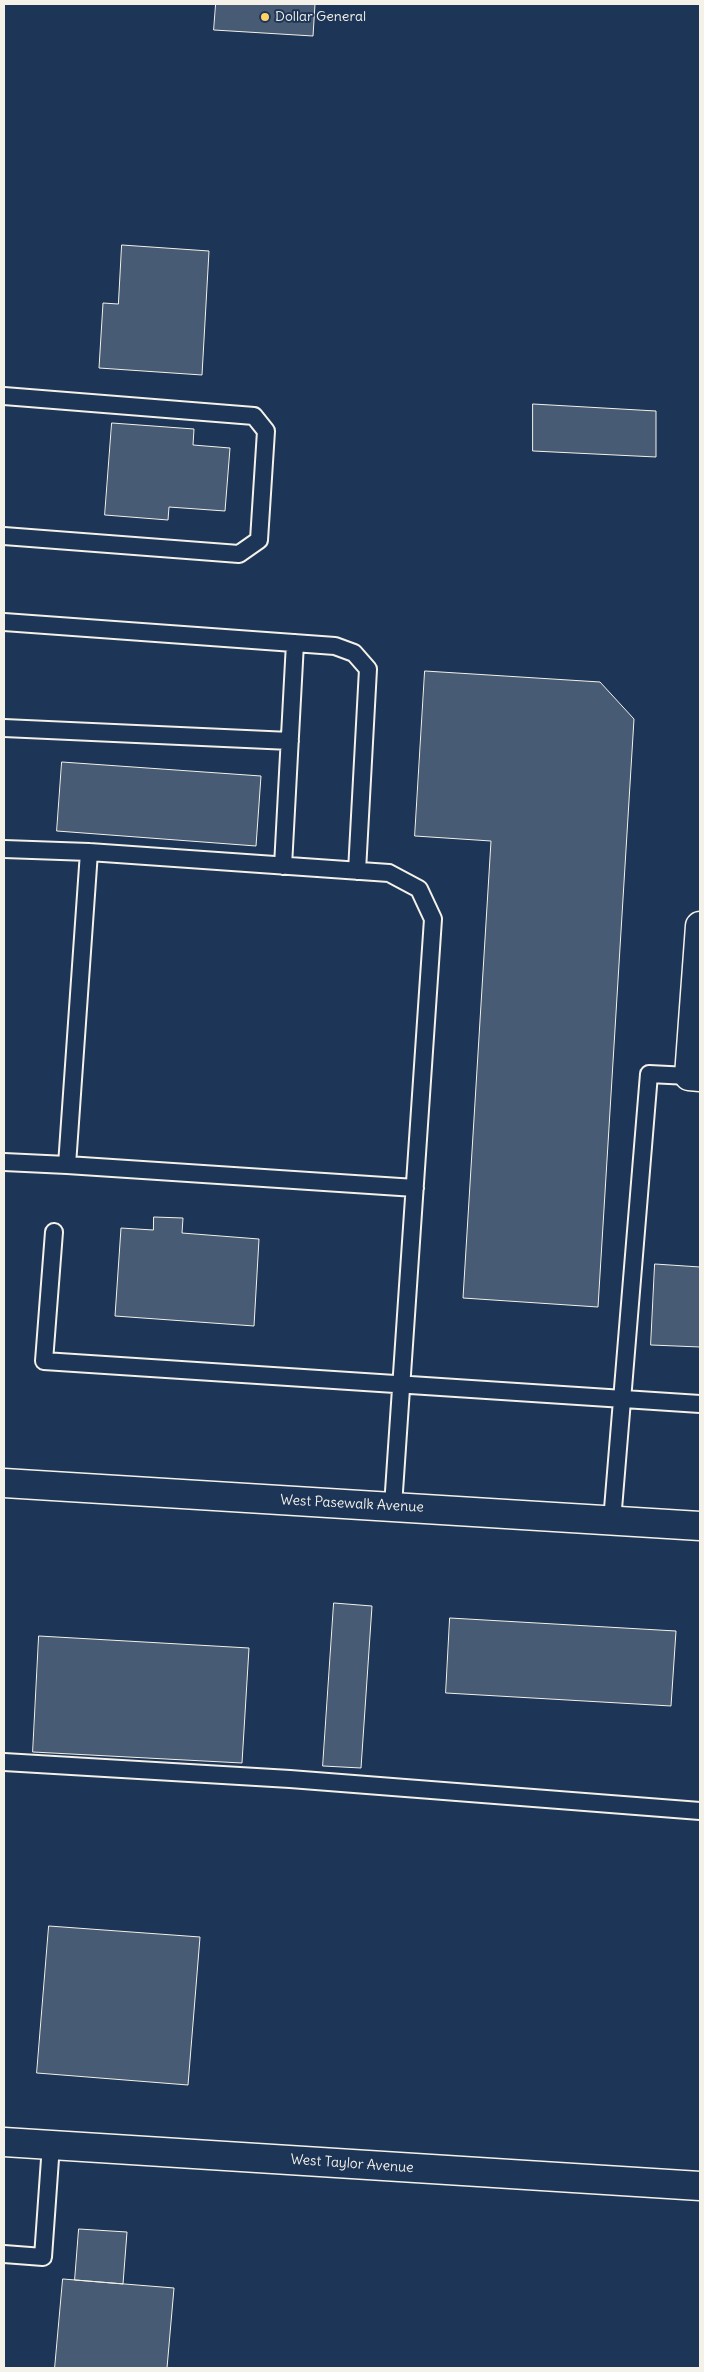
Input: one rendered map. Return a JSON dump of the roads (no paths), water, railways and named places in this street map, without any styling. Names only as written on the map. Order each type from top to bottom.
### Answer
[{"type":"street","points":[[694,1077],[700,926]]},
{"type":"street","name":"West Pasewalk Avenue","points":[[4,1483],[700,1526]]},
{"type":"street","name":"West Taylor Avenue","points":[[4,2142],[700,2186]]},
{"type":"lane","points":[[4,396],[254,416],[266,431],[260,540],[239,554],[4,536]]},
{"type":"lane","points":[[4,622],[335,646],[354,654],[368,669],[357,871]]},
{"type":"lane","points":[[283,866],[295,643]]},
{"type":"lane","points":[[4,728],[290,741]]},
{"type":"lane","points":[[4,849],[89,852],[390,873],[419,889],[433,919],[394,1506]]},
{"type":"lane","points":[[67,1165],[89,852]]},
{"type":"lane","points":[[612,1520],[649,1074],[694,1077]]},
{"type":"lane","points":[[4,1162],[415,1188]]},
{"type":"lane","points":[[54,1232],[44,1361],[700,1404]]},
{"type":"lane","points":[[4,1762],[290,1779],[700,1811]]},
{"type":"lane","points":[[4,2254],[44,2257],[51,2145]]},
{"type":"place","name":"Dollar General","points":[[265,17]]}]
